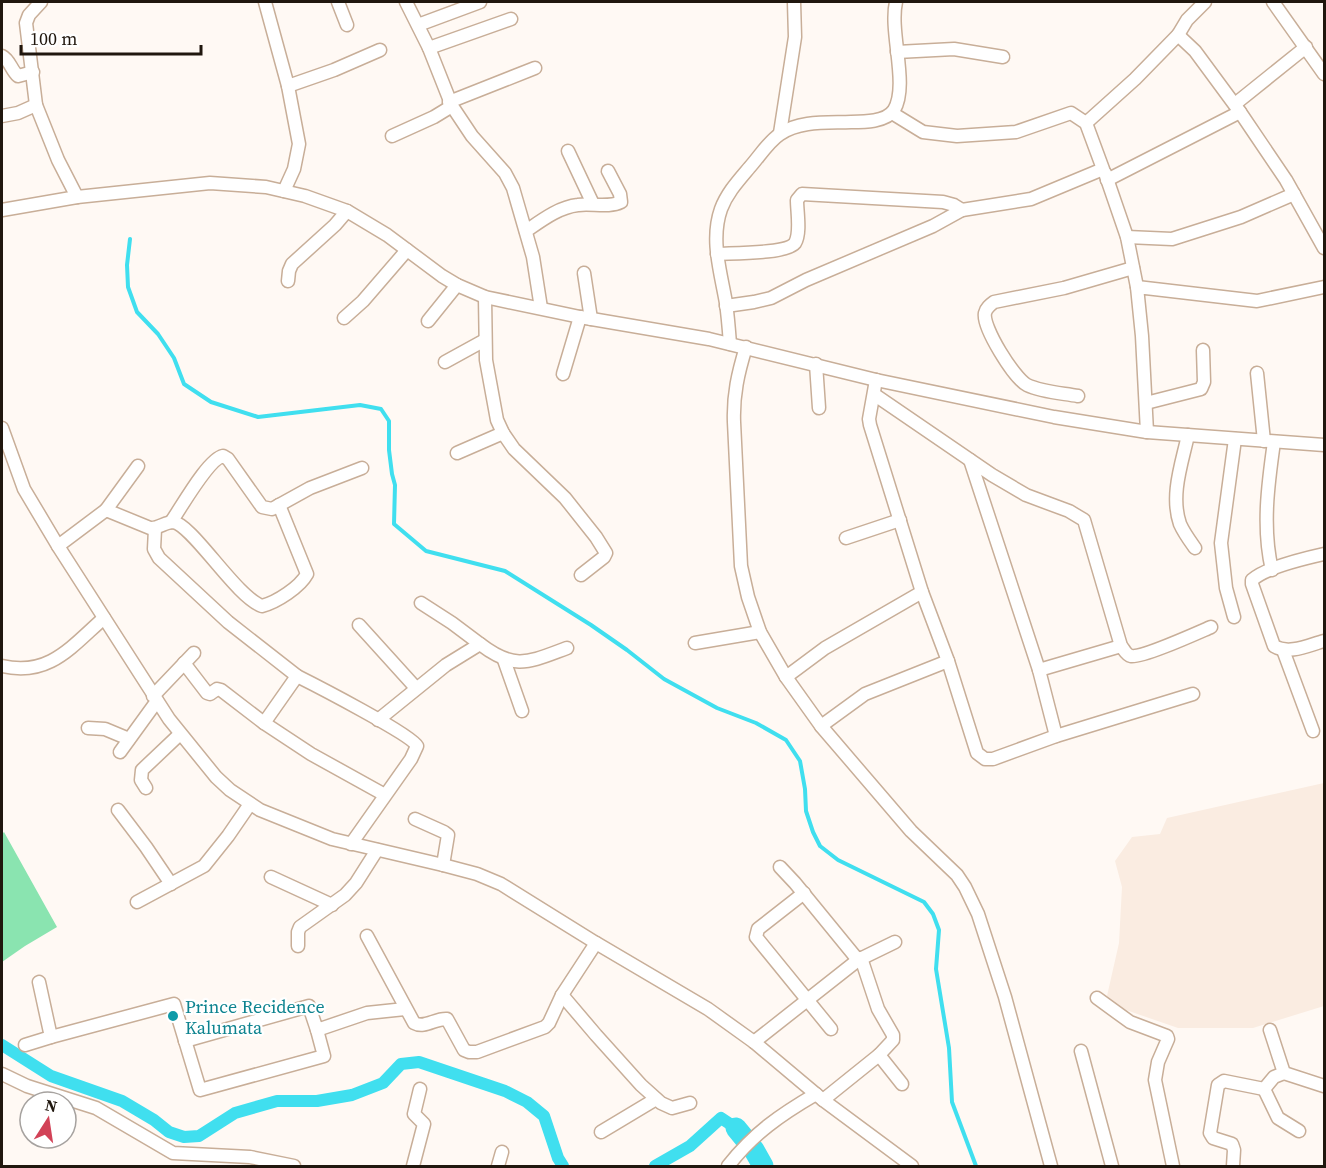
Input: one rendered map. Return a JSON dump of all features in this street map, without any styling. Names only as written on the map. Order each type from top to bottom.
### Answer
[{"type":"street","points":[[265,2],[288,86],[299,144],[294,169],[284,191]]},
{"type":"street","points":[[338,2],[347,25]]},
{"type":"street","points":[[406,2],[429,48],[450,104],[472,136],[505,173],[513,188],[533,257],[542,308]]},
{"type":"street","points":[[418,25],[480,2]]},
{"type":"street","points":[[730,344],[717,254],[717,230],[721,210],[729,192],[780,133],[795,38],[794,2]]},
{"type":"street","points":[[780,133],[815,123],[863,122],[892,113],[897,104],[899,89],[894,22],[896,2]]},
{"type":"street","points":[[1086,123],[1135,79],[1178,35],[1187,20],[1205,2]]},
{"type":"street","points":[[1273,2],[1324,74]]},
{"type":"street","points":[[35,7],[26,23],[36,105],[58,160],[77,197]]},
{"type":"street","points":[[429,48],[511,19]]},
{"type":"street","points":[[1178,35],[1195,51],[1238,108],[1294,194],[1324,248]]},
{"type":"street","points":[[726,306],[771,298],[933,226],[962,210],[1031,199],[1105,174],[1238,108],[1306,47]]},
{"type":"street","points":[[897,52],[954,49],[1003,57]]},
{"type":"street","points":[[288,86],[334,70],[380,50]]},
{"type":"street","points":[[2,56],[18,76],[33,72]]},
{"type":"street","points":[[392,136],[434,117],[450,104],[535,68]]},
{"type":"street","points":[[2,116],[18,113],[36,105]]},
{"type":"street","points":[[892,113],[923,132],[936,135],[1016,132],[1071,113],[1086,123],[1127,237],[1137,287],[1147,432]]},
{"type":"street","points":[[568,151],[593,204]]},
{"type":"street","points":[[526,231],[562,209],[574,205],[618,204],[621,202],[621,194],[608,171]]},
{"type":"street","points":[[2,210],[139,189],[210,183],[266,187],[305,196],[347,211],[387,235],[457,285],[485,297],[585,318],[709,339],[876,380],[1054,417],[1147,432],[1323,447]]},
{"type":"street","points":[[717,254],[765,251],[794,244],[797,238],[797,200],[802,194],[943,202],[962,210]]},
{"type":"street","points":[[1127,237],[1172,239],[1241,217],[1294,194]]},
{"type":"street","points":[[288,281],[292,264],[347,211]]},
{"type":"street","points":[[344,318],[370,295],[407,250]]},
{"type":"street","points":[[1078,396],[1028,385],[1017,378],[985,322],[984,314],[987,307],[994,302],[1064,288],[1132,268]]},
{"type":"street","points":[[563,374],[585,318],[584,273]]},
{"type":"street","points":[[428,321],[457,285]]},
{"type":"street","points":[[1137,287],[1257,301],[1324,287]]},
{"type":"street","points":[[485,297],[486,360],[497,420],[502,433],[514,449],[566,498],[606,553],[581,575]]},
{"type":"street","points":[[445,362],[485,340]]},
{"type":"street","points":[[746,347],[736,378],[733,399],[737,523],[741,566],[748,597],[760,632],[786,677],[822,726],[911,831],[957,875],[965,887],[978,914],[1005,997],[1051,1167]]},
{"type":"street","points":[[1146,403],[1201,389],[1204,382],[1203,350]]},
{"type":"street","points":[[816,364],[819,408]]},
{"type":"street","points":[[1257,373],[1269,442],[1267,549],[1272,570]]},
{"type":"street","points":[[876,380],[870,425],[922,592],[948,661],[977,753],[985,759],[993,759],[1056,736],[1193,694]]},
{"type":"street","points":[[875,395],[992,476],[1026,495],[1069,511],[1084,520],[1121,646],[1126,653],[1135,656],[1211,627]]},
{"type":"street","points":[[457,453],[502,433]]},
{"type":"street","points":[[3,434],[24,489],[155,698],[180,734],[216,777],[249,804],[287,822],[351,844],[477,874],[501,884],[671,986],[754,1042],[819,1097],[912,1167]]},
{"type":"street","points":[[1188,435],[1176,500],[1181,526],[1195,548]]},
{"type":"street","points":[[1234,617],[1226,588],[1221,543],[1235,439]]},
{"type":"street","points":[[106,510],[154,529],[171,522],[213,460],[223,456],[228,459],[262,507],[272,509],[310,488],[362,468]]},
{"type":"street","points":[[970,460],[1039,670],[1056,736]]},
{"type":"street","points":[[58,546],[106,510],[138,466]]},
{"type":"street","points":[[171,522],[188,531],[245,593],[262,606],[280,597],[303,580],[307,574],[279,505]]},
{"type":"street","points":[[846,538],[900,520]]},
{"type":"street","points":[[154,529],[154,549],[159,558],[228,622],[297,676],[410,737],[417,746],[411,759],[351,844]]},
{"type":"street","points":[[1324,554],[1295,561],[1254,577],[1252,584],[1274,646],[1283,650],[1324,641]]},
{"type":"street","points":[[786,677],[825,648],[922,592]]},
{"type":"street","points":[[421,603],[504,660],[520,662],[537,659],[567,648]]},
{"type":"street","points":[[2,666],[29,669],[42,666],[77,642],[104,618]]},
{"type":"street","points":[[359,625],[416,688]]},
{"type":"street","points":[[694,643],[760,632]]},
{"type":"street","points":[[378,720],[446,665],[480,644]]},
{"type":"street","points":[[1039,670],[1121,646]]},
{"type":"street","points":[[1283,650],[1313,732]]},
{"type":"street","points":[[120,752],[155,698],[194,653]]},
{"type":"street","points":[[504,660],[522,711]]},
{"type":"street","points":[[822,726],[865,694],[948,661]]},
{"type":"street","points":[[184,663],[207,693],[210,694],[217,689],[221,690],[264,723],[311,754],[385,795]]},
{"type":"street","points":[[264,723],[297,676]]},
{"type":"street","points":[[88,728],[105,729],[129,739]]},
{"type":"street","points":[[146,788],[141,780],[142,770],[180,734]]},
{"type":"street","points":[[137,902],[190,875],[209,861],[249,804]]},
{"type":"street","points":[[118,810],[171,884]]},
{"type":"street","points":[[415,819],[444,831],[448,835],[443,865]]},
{"type":"street","points":[[298,946],[300,927],[345,895],[356,883],[377,850]]},
{"type":"street","points":[[728,1167],[746,1143],[766,1127],[819,1097],[879,1055],[890,1045],[893,1035],[878,1009],[860,959],[780,867]]},
{"type":"street","points":[[271,877],[332,905]]},
{"type":"street","points":[[804,893],[756,933],[756,937],[831,1029]]},
{"type":"street","points":[[367,936],[414,1023],[418,1026],[447,1019],[464,1050],[469,1052],[477,1052],[545,1027],[562,995],[596,943]]},
{"type":"street","points":[[754,1042],[860,959],[895,942]]},
{"type":"street","points":[[39,982],[51,1037]]},
{"type":"street","points":[[562,995],[656,1099],[672,1108],[690,1103]]},
{"type":"street","points":[[1097,998],[1130,1022],[1167,1036],[1168,1039],[1158,1062],[1155,1080],[1173,1167]]},
{"type":"street","points":[[25,1045],[174,1004],[185,1041],[200,1090],[324,1056],[309,1006],[185,1041]]},
{"type":"street","points":[[316,1030],[367,1013],[405,1009]]},
{"type":"street","points":[[1270,1030],[1284,1073]]},
{"type":"street","points":[[1081,1052],[1112,1167]]},
{"type":"street","points":[[879,1055],[902,1084]]},
{"type":"street","points":[[1264,1089],[1274,1077],[1284,1073],[1324,1086]]},
{"type":"street","points":[[2,1074],[27,1086],[96,1108],[173,1153],[250,1157],[294,1167]]},
{"type":"street","points":[[1233,1167],[1232,1144],[1213,1138],[1210,1133],[1218,1085],[1224,1081],[1264,1089]]},
{"type":"street","points":[[413,1167],[424,1124],[414,1114],[420,1089]]},
{"type":"street","points":[[1264,1089],[1278,1118],[1299,1131]]},
{"type":"street","points":[[601,1132],[656,1099]]},
{"type":"street","points":[[498,1167],[502,1152]]},
{"type":"shaded area","points":[[1324,783],[1324,1006],[1253,1028],[1178,1028],[1123,1009],[1107,996],[1119,943],[1122,887],[1115,861],[1132,837],[1160,834],[1167,818]]},
{"type":"green space","points":[[4,832],[57,927],[2,962],[2,834]]},
{"type":"waterway","points":[[130,239],[127,265],[128,287],[137,312],[158,334],[174,358],[184,384],[211,402],[258,417],[360,405],[381,409],[389,421],[389,450],[395,485],[394,524],[426,551],[505,571],[591,625],[664,679],[717,708],[756,723],[786,740],[800,761],[806,811],[820,846],[838,860],[924,902],[933,914],[939,930],[936,969],[949,1048],[952,1102],[976,1166]]},
{"type":"waterway","points":[[2,1045],[51,1076],[122,1101],[169,1132],[184,1137],[199,1136],[235,1113],[277,1101],[317,1101],[352,1095],[383,1083],[401,1064],[419,1062],[505,1091],[527,1102],[544,1116],[558,1158],[563,1166]]},
{"type":"waterway","points":[[655,1166],[690,1146],[721,1118],[736,1128]]},
{"type":"waterway","points":[[736,1128],[754,1150],[763,1166]]},
{"type":"place","name":"Prince Recidence Kalumata","points":[[173,1016]]}]
